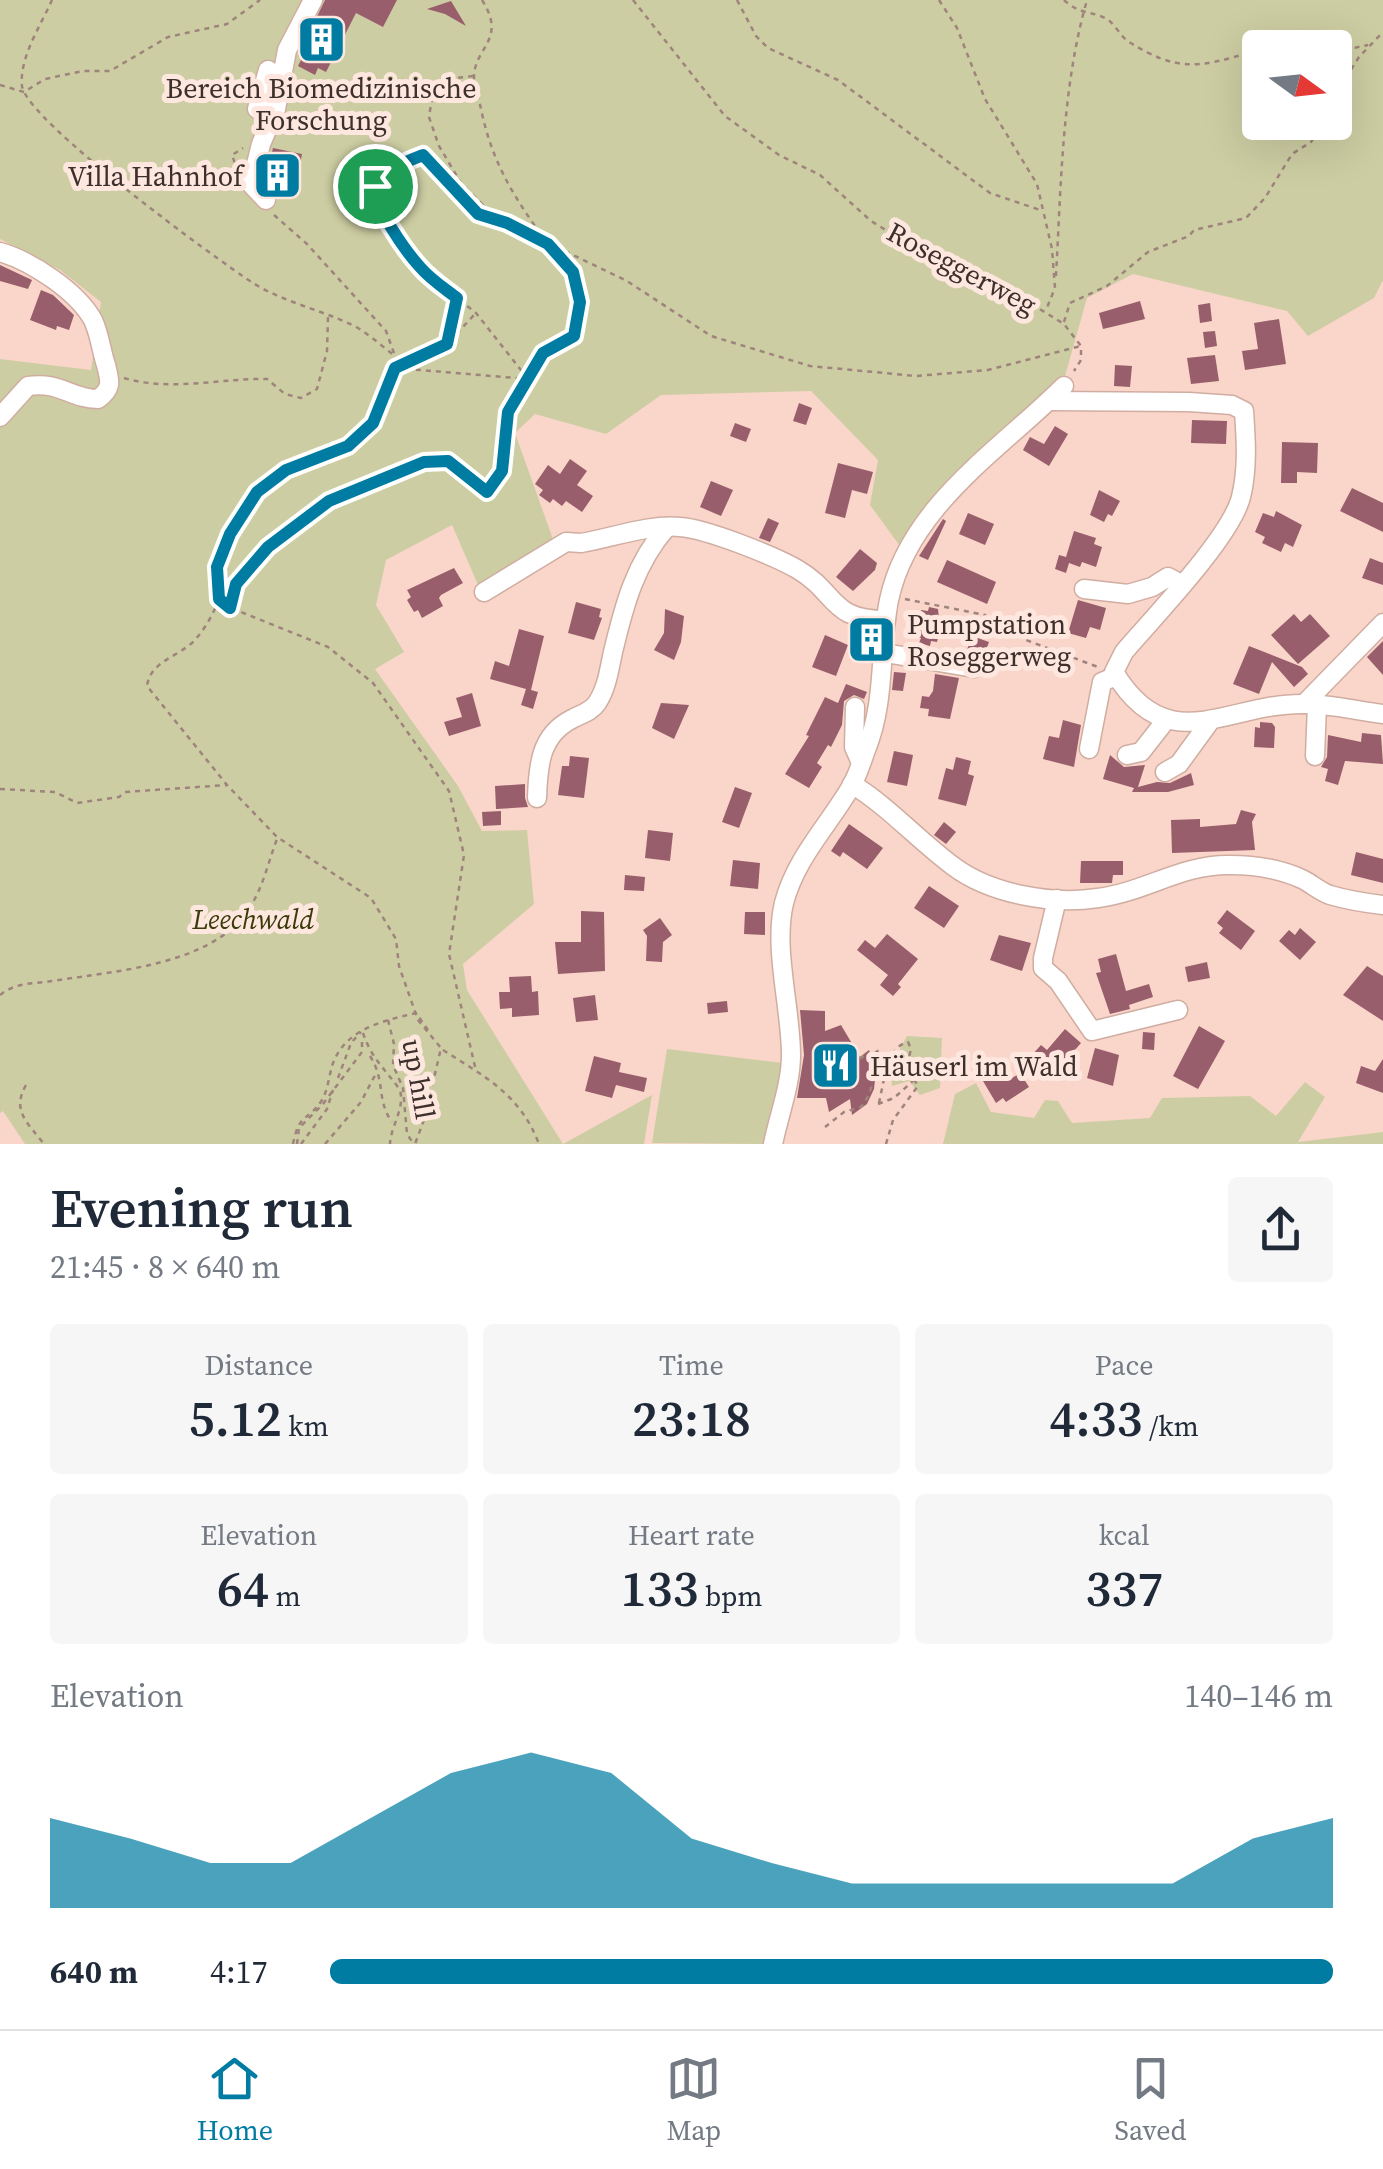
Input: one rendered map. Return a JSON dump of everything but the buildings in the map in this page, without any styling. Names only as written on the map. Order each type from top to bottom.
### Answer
[{"type":"street","points":[[266,200],[251,184],[260,144],[283,80],[287,50],[312,0]]},
{"type":"street","points":[[0,252],[14,256],[50,280],[88,313],[99,334],[109,388],[98,399],[90,399],[52,384],[28,386],[0,418]]},
{"type":"street","points":[[773,1144],[791,1056],[782,952],[784,906],[800,862],[852,784],[874,731],[890,596],[916,533],[942,500],[1064,386]]},
{"type":"street","points":[[1050,401],[1189,402],[1244,411],[1247,458],[1241,500],[1228,526],[1124,652],[1114,672],[1134,697],[1156,716],[1173,722],[1310,704],[1383,714]]},
{"type":"street","points":[[484,592],[566,542],[581,543],[668,527],[700,530],[794,568],[814,580],[840,610],[861,620],[886,620]]},
{"type":"street","points":[[538,798],[538,766],[545,745],[558,726],[594,708],[604,690],[637,570],[668,527]]},
{"type":"street","points":[[1084,589],[1128,594],[1152,587],[1168,576],[1181,584]]},
{"type":"street","points":[[1315,756],[1310,704],[1383,623]]},
{"type":"street","points":[[885,652],[974,668]]},
{"type":"street","points":[[1089,749],[1102,682],[1116,676]]},
{"type":"street","points":[[854,707],[854,747],[861,763]]},
{"type":"street","points":[[1127,755],[1141,752],[1166,720]]},
{"type":"street","points":[[1165,772],[1180,764],[1211,720]]},
{"type":"street","points":[[852,784],[955,868],[978,881],[1057,899],[1098,898],[1134,891],[1167,875],[1199,866],[1228,865],[1282,872],[1327,894],[1383,905]]},
{"type":"street","points":[[1057,899],[1043,968],[1058,982],[1092,1031],[1178,1010]]},
{"type":"path","points":[[24,92],[25,60],[52,0]]},
{"type":"path","points":[[24,92],[45,79],[83,71],[110,71],[168,36],[227,24],[260,0]]},
{"type":"path","points":[[230,608],[236,584],[268,547],[329,501],[424,462],[448,461],[487,492],[502,471],[508,412],[543,353],[574,336],[580,302],[573,272],[516,198],[490,148],[474,76],[492,31],[490,12],[482,0]]},
{"type":"path","name":"Roseggerweg","points":[[633,0],[725,116],[779,155],[820,174],[871,221],[897,237],[1004,287],[1064,324],[1081,346]]},
{"type":"path","points":[[738,0],[756,36],[768,48],[838,80],[990,193],[1043,211]]},
{"type":"path","points":[[940,0],[958,28],[986,99],[1037,184],[1052,249],[1055,288]]},
{"type":"path","points":[[1064,0],[1084,13],[1107,19],[1125,40],[1172,64],[1214,63],[1242,54]]},
{"type":"path","points":[[1045,312],[1055,288],[1069,108],[1088,0]]},
{"type":"path","points":[[1352,67],[1383,32]]},
{"type":"path","points":[[1352,49],[1370,45]]},
{"type":"path","points":[[474,76],[449,79],[434,92],[429,116],[439,146],[461,183],[496,218],[627,281],[710,336],[810,366],[855,372],[934,374],[988,370],[1081,346],[1080,360],[1064,386]]},
{"type":"path","points":[[0,85],[24,92],[92,162],[178,231],[255,284],[297,306],[359,329],[395,356]]},
{"type":"path","points":[[1064,324],[1070,303],[1107,286],[1148,252],[1194,230],[1246,218],[1265,198],[1292,154],[1313,140]]},
{"type":"path","points":[[507,223],[478,214],[423,155],[404,163],[375,186],[392,228],[421,269],[476,313],[528,379]]},
{"type":"path","points":[[454,190],[461,183]]},
{"type":"path","points":[[266,200],[269,211],[307,244],[386,331],[395,368],[373,423],[348,446],[286,470],[257,492],[230,534],[217,567],[219,599],[212,618],[181,652],[160,663],[148,676],[147,686],[227,785],[277,837],[372,898],[396,939],[399,966],[416,1013],[432,1038],[508,1092],[532,1127],[538,1144]]},
{"type":"path","points":[[447,344],[457,298]]},
{"type":"path","points":[[395,368],[447,344],[476,313]]},
{"type":"path","points":[[108,373],[137,382],[210,384],[267,380],[285,394],[301,398],[317,389],[327,351],[328,316]]},
{"type":"path","points":[[395,368],[528,379]]},
{"type":"path","points":[[903,598],[985,615],[1026,640],[1093,665]]},
{"type":"path","points":[[219,599],[230,608],[328,646],[372,683],[449,791],[464,855],[449,954],[476,1071]]},
{"type":"path","points":[[0,788],[55,792],[76,803],[119,797],[125,792],[227,785]]},
{"type":"path","points":[[0,995],[19,985],[129,969],[186,956],[204,946],[245,915],[256,898],[277,837]]},
{"type":"path","name":"up hill","points":[[297,1144],[300,1119],[322,1100],[334,1060],[348,1038],[388,1020],[416,1013],[441,1048]]},
{"type":"path","name":"up hill","points":[[388,1020],[394,1044],[393,1066],[403,1088],[408,1134],[414,1144]]},
{"type":"path","points":[[362,1031],[369,1051],[402,1098],[390,1144]]},
{"type":"path","points":[[297,1144],[299,1128],[323,1104],[362,1052],[362,1031]]},
{"type":"path","name":"up hill","points":[[297,1144],[327,1110],[351,1043],[362,1031]]},
{"type":"path","points":[[884,1070],[894,1050],[908,1042],[912,1049],[907,1064],[918,1086],[893,1120],[888,1142]]},
{"type":"path","points":[[414,1144],[425,1118],[441,1048]]},
{"type":"path","points":[[850,1064],[870,1053],[877,1060],[877,1050],[885,1086],[878,1104],[894,1098],[914,1080]]},
{"type":"path","points":[[825,1127],[866,1102],[873,1077],[866,1055]]},
{"type":"path","points":[[325,1144],[361,1102],[374,1077],[393,1066]]},
{"type":"path","points":[[382,1072],[380,1095],[392,1127]]},
{"type":"path","points":[[26,1085],[18,1098],[19,1109],[44,1144]]},
{"type":"green space","name":"Leechwald","points":[[0,0],[1383,0],[1383,280],[1374,298],[1308,336],[1287,311],[1133,274],[1087,298],[1065,376],[938,497],[900,546],[870,505],[878,460],[811,391],[661,395],[606,434],[535,414],[515,433],[554,542],[479,587],[452,525],[386,560],[376,605],[404,652],[375,669],[458,786],[482,831],[527,830],[534,904],[463,964],[467,990],[563,1144],[25,1144],[3,1111],[0,1113],[0,359],[91,370],[101,302],[60,270],[0,239]]},
{"type":"green space","points":[[907,1036],[942,1038],[940,1088],[920,1095],[909,1081],[892,1086],[890,1068]]},
{"type":"green space","points":[[667,1049],[783,1063],[766,1144],[652,1143]]},
{"type":"green space","points":[[1305,1082],[1325,1097],[1298,1142],[1383,1132],[1383,1144],[943,1144],[955,1094],[976,1083],[991,1112],[1034,1118],[1045,1100],[1058,1101],[1072,1123],[1150,1118],[1162,1098],[1250,1096],[1276,1116]]},
{"type":"green space","points":[[652,1095],[644,1144],[563,1144]]},
{"type":"place","name":"Bereich Biomedizinische Forschung","points":[[321,40]]},
{"type":"place","name":"Villa Hahnhof","points":[[278,176]]},
{"type":"place","name":"Pumpstation Roseggerweg","points":[[872,640]]},
{"type":"place","name":"Häuserl im Wald","points":[[835,1066]]},
{"type":"route","points":[[423,155],[472,210],[548,244],[573,272],[580,302],[574,336],[543,353],[508,412],[502,471],[487,492],[448,461],[424,462],[329,501],[268,547],[236,584],[230,608],[219,599],[217,567],[230,534],[257,492],[286,470],[348,446],[373,423],[395,368],[447,344],[457,298],[421,269],[392,228],[375,186],[404,163],[423,155]]}]
